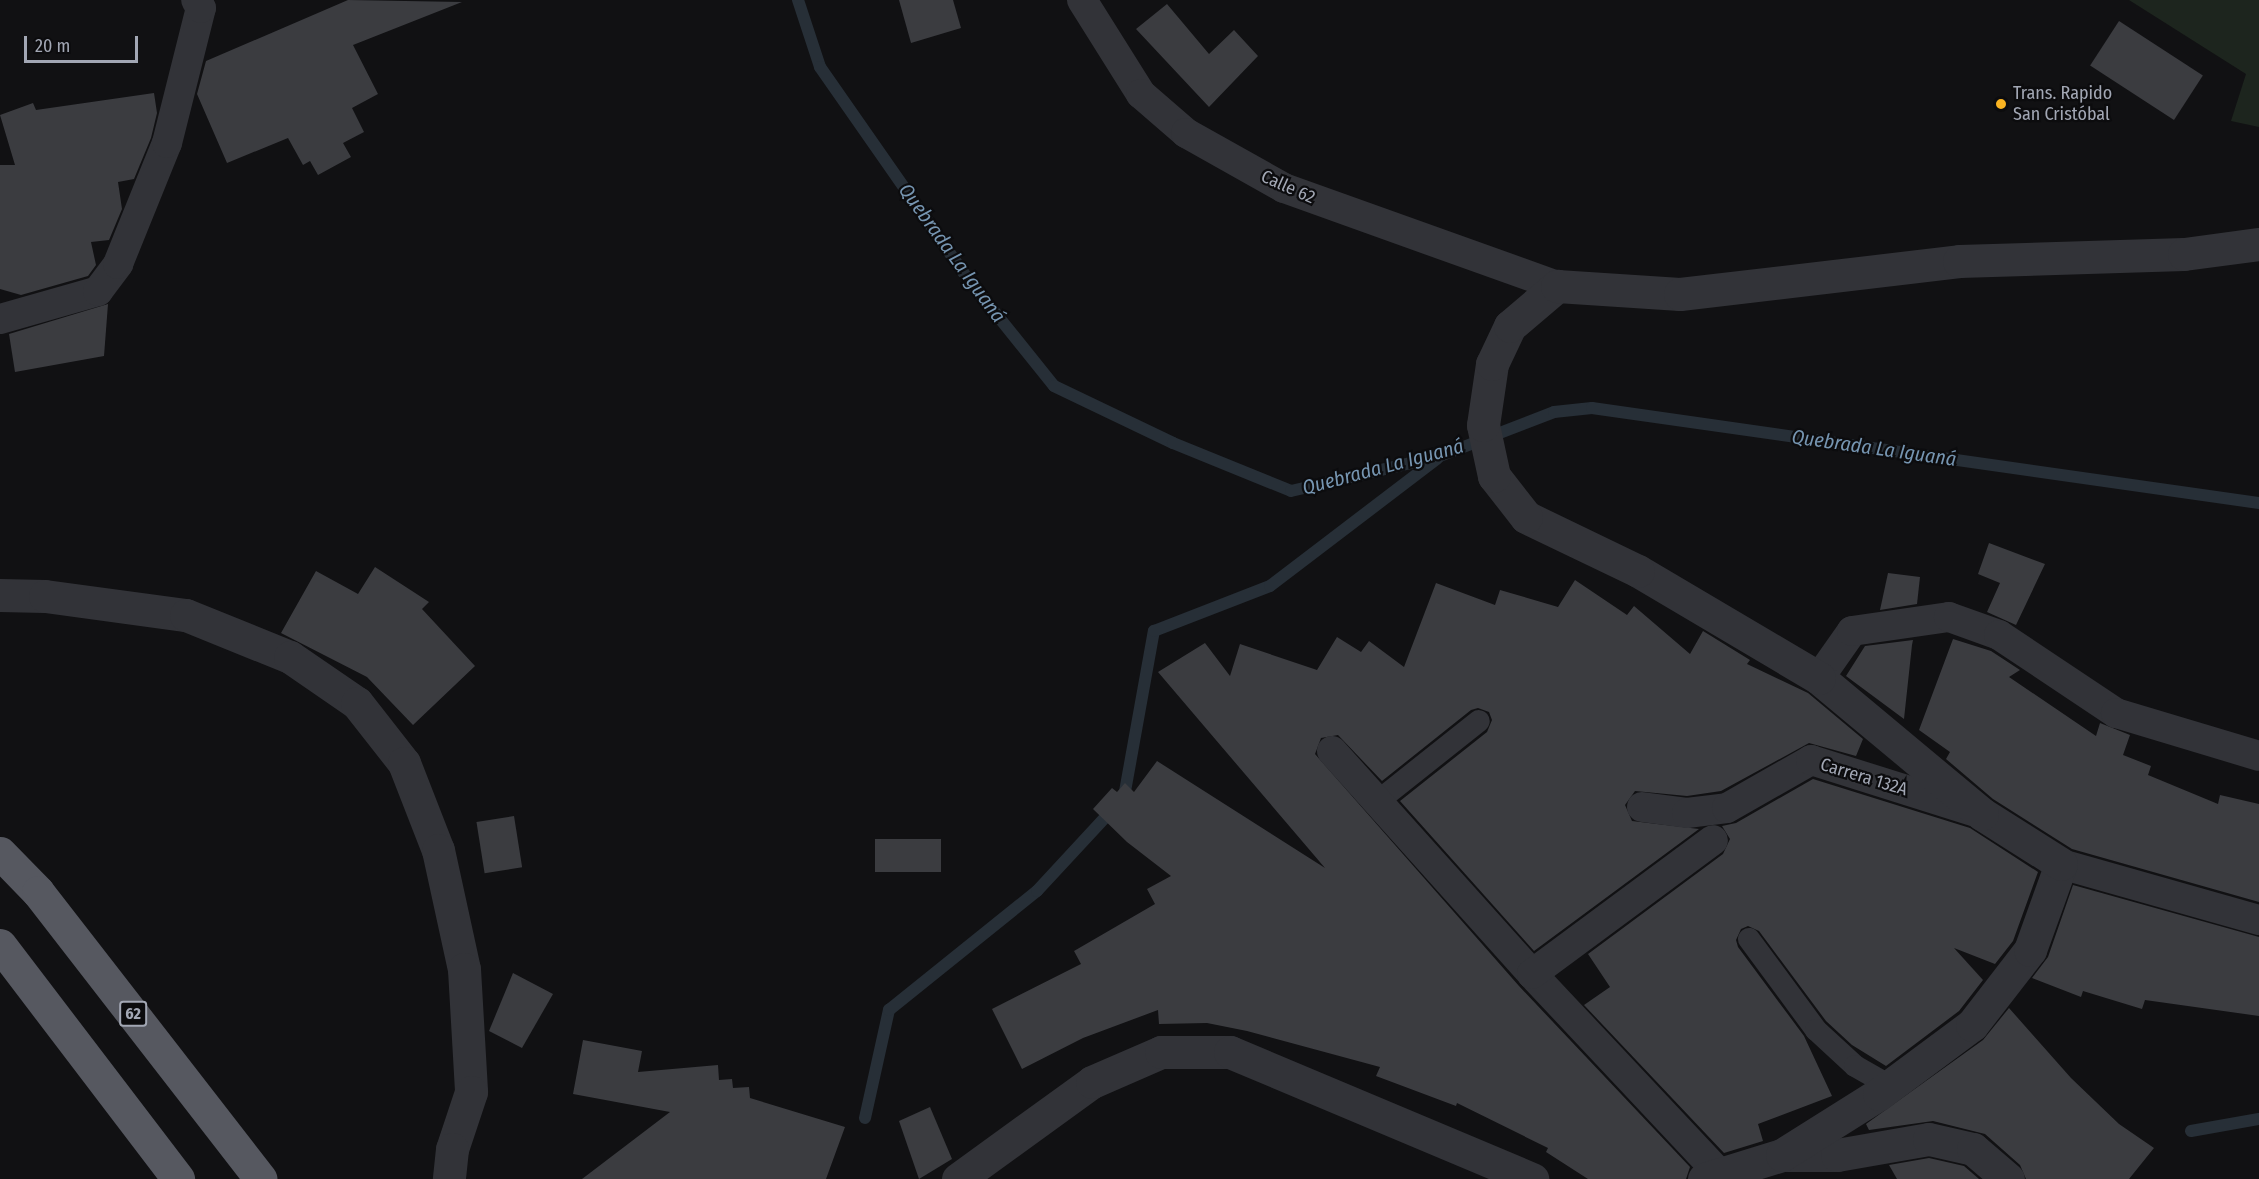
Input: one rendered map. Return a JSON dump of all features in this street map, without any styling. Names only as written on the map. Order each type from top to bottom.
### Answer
[{"type":"highway","name":"62","points":[[0,853],[38,892],[261,1179]]},
{"type":"highway","points":[[0,945],[178,1179]]},
{"type":"street","points":[[0,319],[98,291],[118,264],[167,143],[201,8],[196,0]]},
{"type":"street","name":"Calle 62","points":[[1082,0],[1142,94],[1185,133],[1284,188],[1557,286]]},
{"type":"street","points":[[2259,244],[2184,254],[1959,261],[1680,294],[1557,286],[1510,326],[1492,364],[1483,425],[1494,476],[1526,517],[1638,571],[1819,678],[1982,814],[2061,864],[2259,920]]},
{"type":"street","points":[[0,595],[45,596],[186,615],[290,657],[357,703],[404,763],[438,850],[464,969],[471,1092],[452,1149],[449,1179]]},
{"type":"street","points":[[1819,678],[1851,631],[1949,617],[1999,635],[2116,713],[2259,756]]},
{"type":"street","points":[[1377,802],[1479,721]]},
{"type":"street","points":[[1332,751],[1712,1177],[1782,1155],[1890,1086],[1972,1025],[2030,950],[2061,864]]},
{"type":"street","name":"Carrera 132A","points":[[1642,807],[1687,813],[1727,808],[1811,760],[1982,814]]},
{"type":"street","points":[[1532,975],[1713,840]]},
{"type":"street","points":[[1749,939],[1816,1030],[1855,1066],[1890,1086]]},
{"type":"street","points":[[958,1179],[1092,1082],[1161,1052],[1230,1052],[1532,1179]]},
{"type":"street","points":[[1782,1155],[1837,1155],[1929,1139],[1972,1149],[2008,1179]]},
{"type":"shaded area","points":[[2129,0],[2259,0],[2259,127],[2231,121],[2246,74]]},
{"type":"building","points":[[348,0],[462,2],[353,45],[378,94],[352,108],[364,132],[343,143],[351,157],[318,175],[310,161],[303,165],[288,138],[227,163],[197,94],[206,61]]},
{"type":"building","points":[[899,0],[953,0],[961,28],[911,43]]},
{"type":"building","points":[[1167,4],[1209,54],[1234,30],[1258,56],[1209,107],[1136,29]]},
{"type":"building","points":[[2119,21],[2203,75],[2174,120],[2090,65]]},
{"type":"building","points":[[154,93],[157,113],[151,138],[134,179],[118,182],[122,209],[109,240],[91,242],[96,265],[88,276],[21,295],[0,289],[0,165],[15,165],[0,115],[33,103],[36,110]]},
{"type":"building","points":[[108,304],[104,356],[15,372],[9,334]]},
{"type":"building","points":[[1989,543],[2045,564],[2016,625],[1987,612],[2000,583],[1978,574]]},
{"type":"building","points":[[375,567],[429,602],[422,609],[475,666],[413,725],[367,677],[281,633],[316,571],[358,594]]},
{"type":"building","points":[[1888,573],[1920,577],[1917,604],[1880,610]]},
{"type":"building","points":[[1575,580],[1627,615],[1634,606],[1690,654],[1703,631],[1750,660],[1747,664],[1808,693],[1863,739],[1856,756],[1809,743],[1721,791],[1687,796],[1635,791],[1625,805],[1632,821],[1699,829],[1534,951],[1400,801],[1487,732],[1492,720],[1489,712],[1478,708],[1471,710],[1382,781],[1338,735],[1321,738],[1315,754],[1519,986],[1690,1167],[1686,1179],[1588,1179],[1546,1152],[1548,1148],[1457,1103],[1456,1106],[1376,1076],[1380,1067],[1247,1031],[1207,1023],[1159,1024],[1158,1010],[1083,1038],[1022,1069],[992,1009],[1081,964],[1074,951],[1155,904],[1147,889],[1171,876],[1127,842],[1093,809],[1112,788],[1117,792],[1125,783],[1134,792],[1157,761],[1325,868],[1158,672],[1205,643],[1230,676],[1240,644],[1317,670],[1337,637],[1361,652],[1369,641],[1404,667],[1436,583],[1495,605],[1500,590],[1558,607]]},
{"type":"building","points":[[1953,639],[1991,651],[2020,670],[2009,677],[2096,736],[2100,723],[2130,735],[2123,755],[2151,766],[2148,775],[2218,804],[2220,795],[2259,804],[2259,902],[2072,849],[1993,799],[1946,759],[1950,752],[1919,730]]},
{"type":"building","points":[[1913,640],[1904,719],[1846,676],[1865,646]]},
{"type":"building","points":[[1813,779],[1970,828],[2038,872],[2013,941],[1995,964],[1954,948],[1983,980],[1959,1011],[1886,1066],[1852,1045],[1826,1021],[1759,931],[1748,926],[1741,929],[1736,940],[1738,947],[1804,1036],[1832,1096],[1758,1124],[1763,1141],[1724,1153],[1584,1005],[1610,987],[1588,954],[1723,854],[1730,839],[1722,826],[1736,823]]},
{"type":"building","points":[[514,816],[522,867],[485,873],[476,822]]},
{"type":"building","points":[[875,839],[941,839],[941,872],[875,872]]},
{"type":"building","points":[[2073,885],[2259,937],[2259,1016],[2145,1000],[2142,1009],[2083,991],[2081,997],[2032,978],[2048,957]]},
{"type":"building","points":[[513,973],[553,994],[522,1048],[489,1031]]},
{"type":"building","points":[[2009,1008],[2071,1078],[2119,1124],[2154,1148],[2129,1179],[2026,1179],[2020,1165],[1985,1134],[1933,1121],[1869,1130],[1866,1124],[1983,1040]]},
{"type":"building","points":[[583,1040],[642,1051],[638,1072],[718,1065],[719,1080],[732,1079],[733,1088],[749,1087],[750,1098],[845,1127],[826,1179],[582,1179],[670,1112],[573,1094]]},
{"type":"building","points":[[930,1107],[952,1159],[919,1179],[899,1121]]},
{"type":"building","points":[[1929,1158],[1964,1166],[1979,1179],[1897,1179],[1889,1165]]},
{"type":"waterway","name":"Quebrada La Iguaná","points":[[798,0],[820,67],[968,279],[1054,386],[1173,443],[1291,491],[1440,456],[1554,412],[1592,408],[2259,503]]},
{"type":"waterway","points":[[865,1118],[889,1010],[1037,891],[1124,797],[1154,631],[1270,586],[1437,459]]},
{"type":"waterway","points":[[2191,1131],[2259,1119]]},
{"type":"place","name":"Trans. Rapido San Cristóbal","points":[[2001,104]]}]
